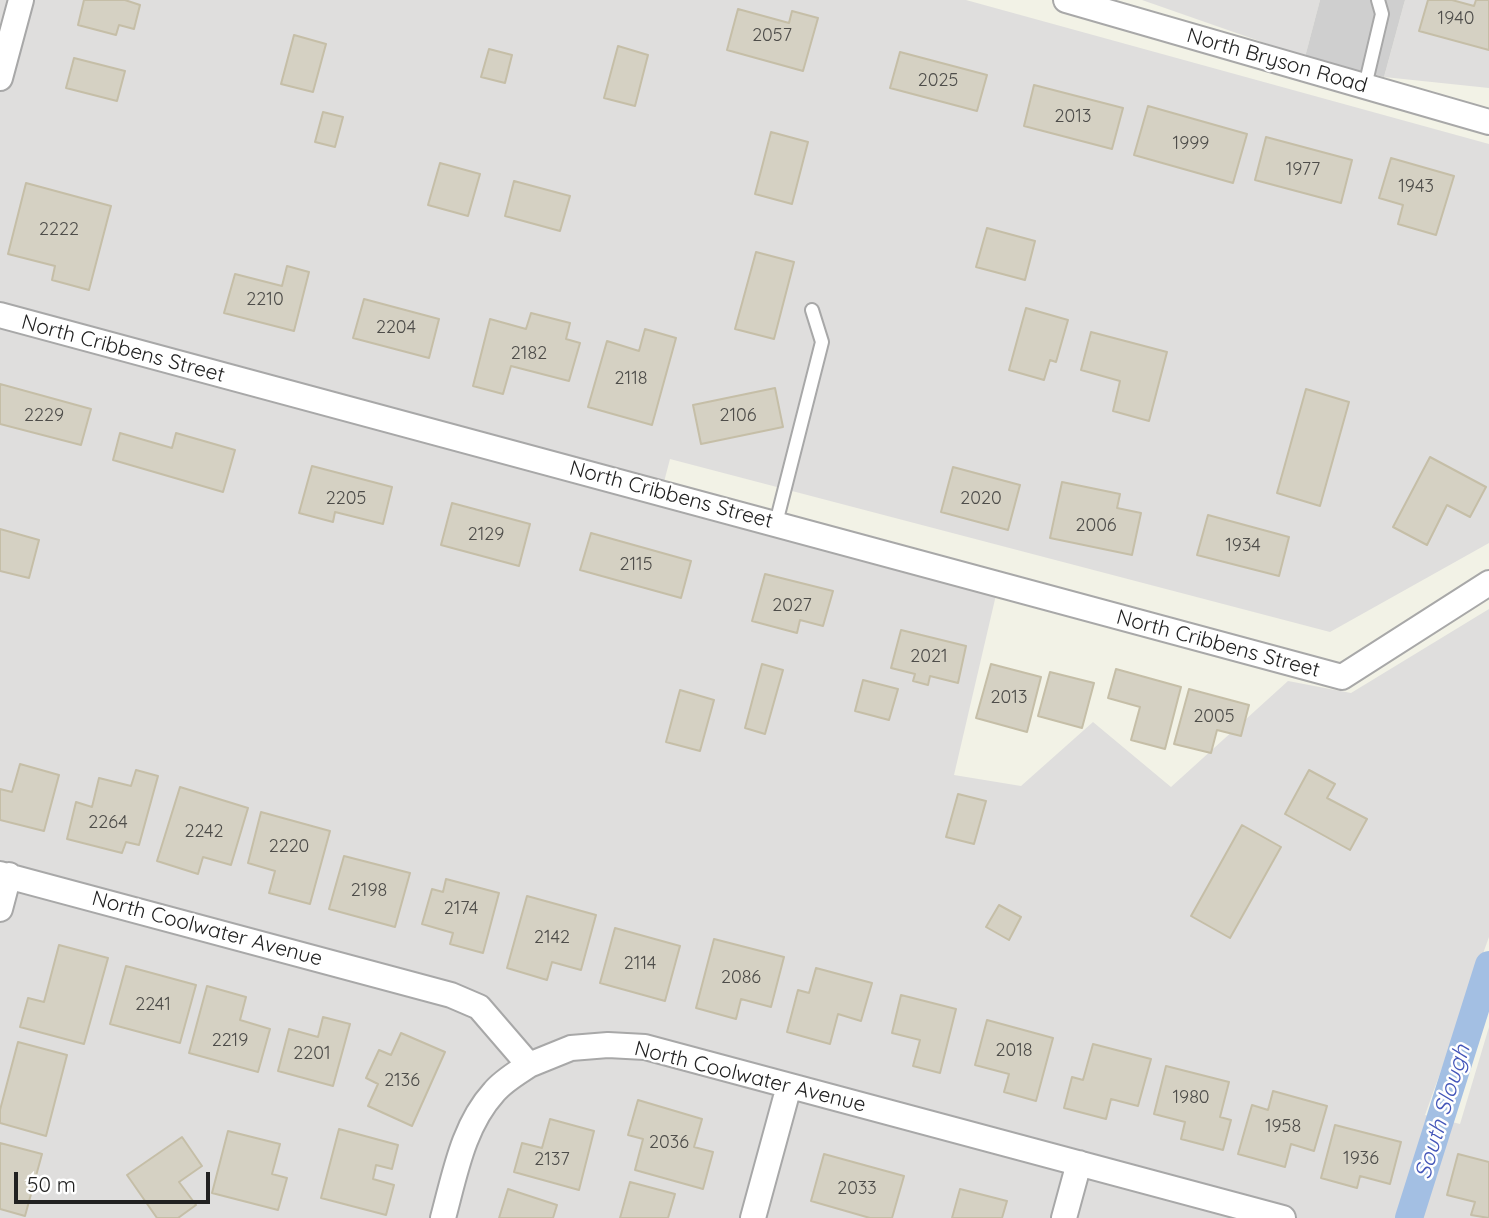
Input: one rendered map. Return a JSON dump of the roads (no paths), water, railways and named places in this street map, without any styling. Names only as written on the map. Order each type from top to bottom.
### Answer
[{"type":"street","points":[[0,78],[21,0]]},
{"type":"street","name":"North Bryson Road","points":[[1066,0],[1489,122]]},
{"type":"street","name":"North Cribbens Street","points":[[0,316],[1342,677],[1489,583]]},
{"type":"street","points":[[0,909],[5,875]]},
{"type":"street","name":"North Coolwater Avenue","points":[[5,875],[451,995],[479,1007],[529,1065],[570,1048],[608,1045],[645,1047],[1283,1218]]},
{"type":"street","points":[[443,1218],[464,1141],[477,1113],[495,1090],[529,1065]]},
{"type":"street","points":[[753,1218],[789,1086]]},
{"type":"street","points":[[1064,1218],[1079,1163]]},
{"type":"lane","points":[[1365,86],[1382,14],[1378,0]]},
{"type":"lane","points":[[776,523],[822,342],[812,310]]},
{"type":"waterway","name":"South Slough","points":[[1409,1218],[1489,965]]}]
